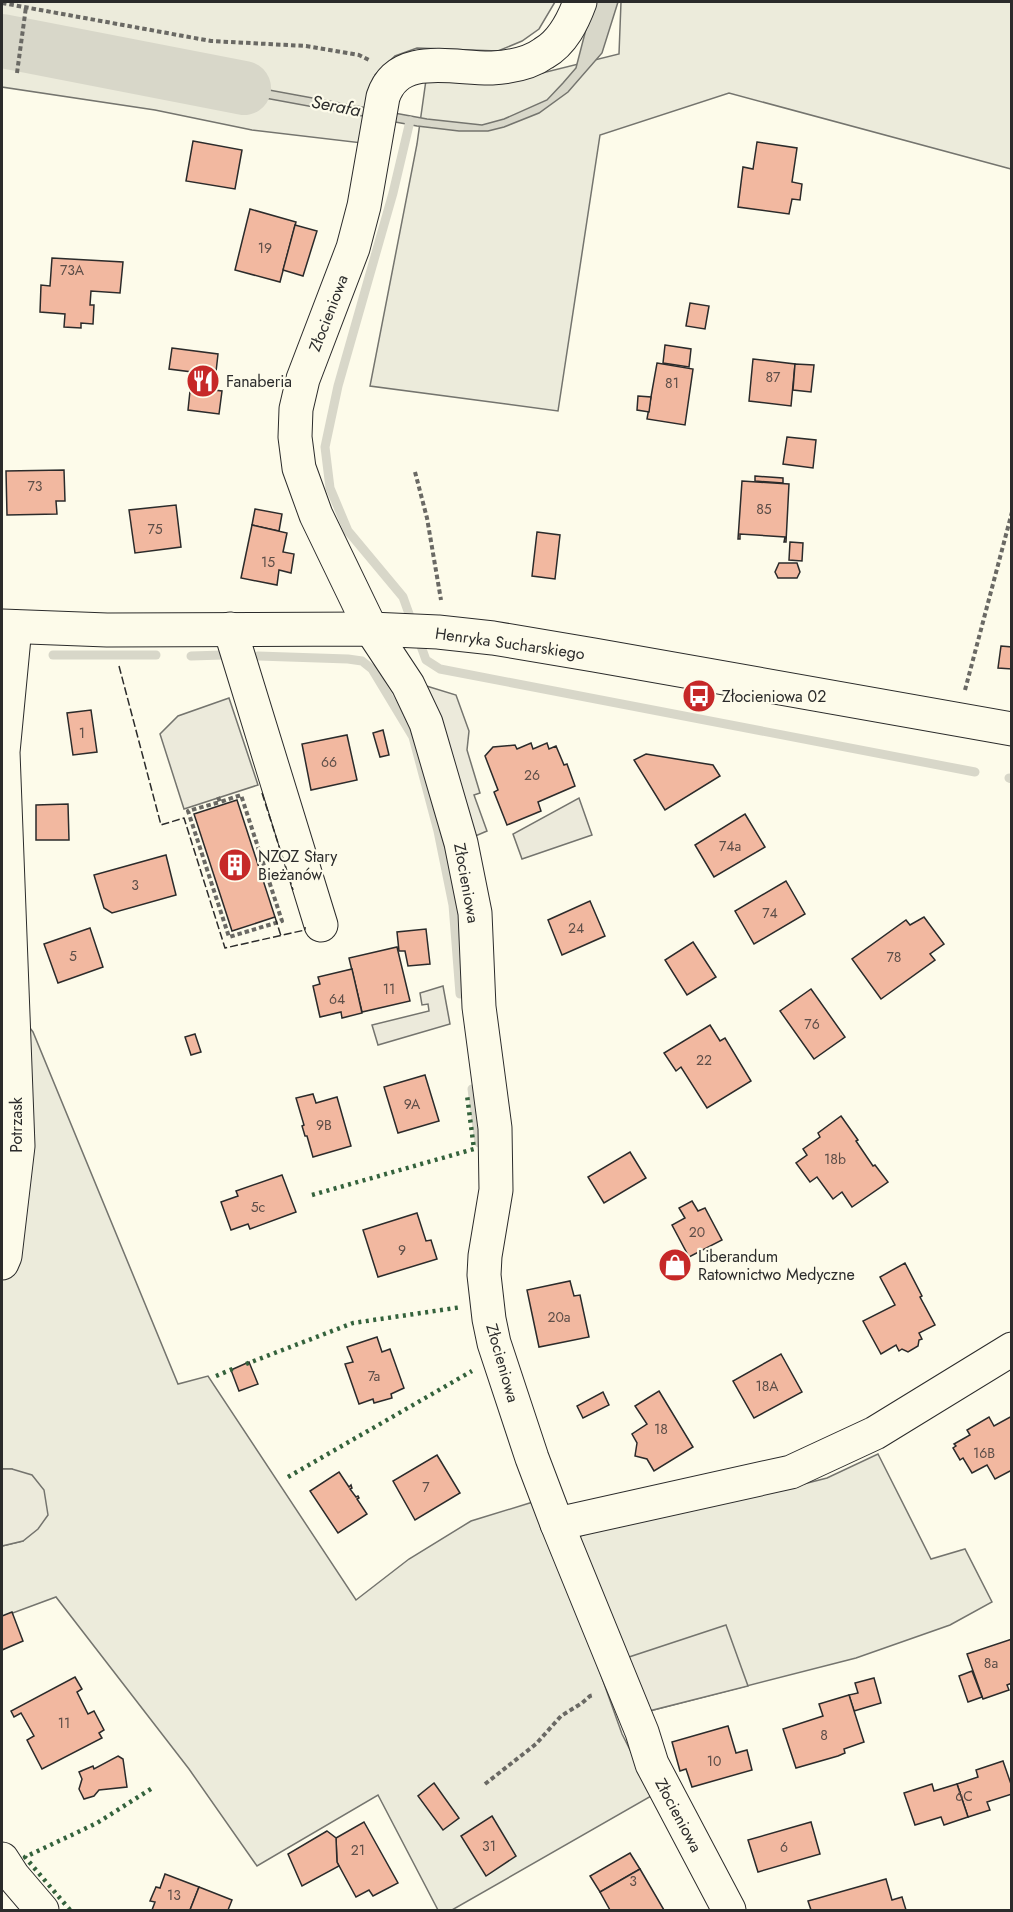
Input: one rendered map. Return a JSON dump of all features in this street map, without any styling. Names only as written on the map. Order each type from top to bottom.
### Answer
[{"type":"street","points":[[389,86],[407,69],[421,65],[492,68],[530,62],[546,52],[563,36],[574,19],[580,2]]},
{"type":"street","name":"Złocieniowa","points":[[389,86],[376,132],[364,206],[356,237],[303,379],[296,409],[294,437],[299,468],[305,488],[383,629],[426,723],[466,865],[474,914],[479,1007],[495,1128],[496,1190],[484,1275],[489,1319],[497,1352],[532,1458],[642,1732],[652,1764],[729,1911]]},
{"type":"street","name":"Henryka Sucharskiego","points":[[8,626],[107,630],[383,629],[493,638],[1011,729]]},
{"type":"street","name":"Potrzask","points":[[2,1263],[5,1256],[18,1146],[3,752],[8,626]]},
{"type":"street","points":[[230,630],[321,925]]},
{"type":"street","points":[[557,1524],[791,1472],[875,1433],[1011,1349]]},
{"type":"street","points":[[2,1859],[42,1911]]},
{"type":"path","points":[[2,3],[211,41],[306,46],[359,55],[389,86]]},
{"type":"path","points":[[17,73],[26,8]]},
{"type":"path","points":[[414,472],[427,518],[443,633]]},
{"type":"path","points":[[957,720],[1011,512]]},
{"type":"path","points":[[241,795],[282,921],[229,937],[188,811],[219,800],[241,795]]},
{"type":"path","points":[[485,1784],[536,1744],[561,1716],[590,1696],[624,1688]]},
{"type":"shaded area","points":[[2,2],[555,2],[539,29],[522,41],[498,51],[417,48],[395,56],[375,75],[362,143],[252,130],[155,110],[2,87]]},
{"type":"shaded area","points":[[621,2],[1011,2],[1011,169],[729,93],[600,135],[558,411],[370,386],[417,144],[426,80],[518,79],[619,54]]},
{"type":"shaded area","points":[[420,684],[456,695],[469,731],[467,750],[480,793],[474,795],[487,831],[473,837]]},
{"type":"shaded area","points":[[229,698],[258,785],[184,809],[160,734],[178,716]]},
{"type":"shaded area","points":[[579,798],[592,835],[522,859],[513,834]]},
{"type":"shaded area","points":[[443,986],[450,1024],[378,1045],[372,1025],[429,1011],[428,1004],[422,1005],[420,993]]},
{"type":"shaded area","points":[[2,991],[33,1032],[178,1384],[208,1376],[356,1600],[409,1559],[471,1521],[533,1502],[596,1661],[622,1734],[653,1795],[452,1910],[438,1910],[378,1795],[257,1866],[189,1769],[56,1597],[2,1617],[2,1546],[23,1541],[12,1469],[2,1469]]},
{"type":"shaded area","points":[[878,1454],[931,1559],[965,1549],[992,1602],[950,1625],[856,1658],[649,1711],[575,1538],[621,1521],[780,1490],[827,1478]]},
{"type":"shaded area","points":[[2,1469],[12,1469],[32,1475],[44,1490],[48,1515],[38,1529],[23,1541],[2,1546]]},
{"type":"shaded area","points":[[726,1625],[748,1686],[649,1711],[626,1658]]},
{"type":"water","points":[[593,2],[618,2],[602,53],[568,92],[539,113],[488,131],[459,131],[417,126],[170,78],[171,73],[177,73],[427,119],[482,125],[504,119],[547,100],[563,83],[576,68]]},
{"type":"building","points":[[193,141],[242,150],[235,189],[186,181]]},
{"type":"building","points":[[757,142],[797,148],[792,182],[802,184],[800,200],[792,199],[789,214],[738,207],[743,167],[753,169]]},
{"type":"building","points":[[250,209],[296,222],[280,282],[235,270]]},
{"type":"building","points":[[295,225],[317,231],[303,276],[283,270]]},
{"type":"building","points":[[52,258],[123,262],[120,293],[91,291],[90,305],[94,305],[93,324],[81,323],[81,328],[64,327],[65,314],[40,312],[41,285],[50,286]]},
{"type":"building","points":[[690,303],[709,306],[705,329],[686,326]]},
{"type":"building","points":[[665,345],[691,349],[689,367],[663,363]]},
{"type":"building","name":"Fanaberia","points":[[172,348],[218,354],[214,390],[222,391],[219,414],[188,410],[192,372],[169,369]]},
{"type":"building","points":[[753,359],[795,364],[791,406],[749,401]]},
{"type":"building","points":[[657,363],[693,369],[685,425],[647,419]]},
{"type":"building","points":[[795,364],[814,365],[811,392],[793,390]]},
{"type":"building","points":[[638,396],[651,397],[649,412],[637,410]]},
{"type":"building","points":[[787,437],[816,440],[813,468],[783,464]]},
{"type":"building","points":[[64,470],[65,501],[56,501],[57,514],[7,515],[6,471]]},
{"type":"building","points":[[755,476],[783,478],[783,483],[755,481]]},
{"type":"building","points":[[742,481],[789,484],[786,542],[784,542],[785,537],[740,534],[740,539],[738,539]]},
{"type":"building","points":[[176,505],[181,547],[135,553],[129,510]]},
{"type":"building","points":[[255,509],[282,514],[279,531],[252,525]]},
{"type":"building","points":[[252,525],[287,533],[283,552],[294,554],[291,573],[279,570],[277,585],[241,578]]},
{"type":"building","points":[[537,532],[560,535],[555,579],[532,576]]},
{"type":"building","points":[[790,542],[803,543],[802,561],[789,560]]},
{"type":"building","points":[[779,563],[797,563],[800,572],[797,578],[778,578],[775,572]]},
{"type":"building","points":[[1001,646],[1012,647],[1012,669],[998,668]]},
{"type":"building","points":[[91,710],[97,752],[73,755],[67,713]]},
{"type":"building","points":[[383,730],[389,755],[380,757],[373,733]]},
{"type":"building","points":[[347,735],[357,780],[311,790],[302,744]]},
{"type":"building","points":[[531,743],[533,749],[547,743],[549,749],[556,746],[564,765],[567,764],[575,786],[538,802],[541,811],[507,825],[494,792],[498,790],[485,756],[493,747],[515,745],[517,749]]},
{"type":"building","points":[[646,754],[713,765],[720,776],[665,810],[634,760]]},
{"type":"building","name":"NZOZ Stary Bieżanów","points":[[237,800],[275,917],[232,931],[194,814]]},
{"type":"building","points":[[68,804],[69,840],[36,840],[36,805]]},
{"type":"building","points":[[745,814],[765,847],[714,877],[695,845]]},
{"type":"building","points":[[166,855],[176,895],[112,913],[104,908],[94,875]]},
{"type":"building","points":[[786,881],[805,914],[754,944],[735,911]]},
{"type":"building","points":[[590,901],[605,936],[562,955],[548,920]]},
{"type":"building","points":[[924,917],[944,944],[930,954],[935,960],[881,999],[852,959],[906,920],[910,925]]},
{"type":"building","points":[[90,928],[103,967],[58,983],[44,944]]},
{"type":"building","points":[[426,929],[430,964],[408,966],[405,951],[399,951],[397,932]]},
{"type":"building","points":[[693,942],[716,977],[687,995],[665,960]]},
{"type":"building","points":[[397,947],[410,1001],[362,1012],[349,958]]},
{"type":"building","points":[[352,969],[362,1013],[342,1018],[341,1012],[320,1017],[313,986],[320,984],[318,977]]},
{"type":"building","points":[[811,989],[845,1037],[814,1059],[780,1011]]},
{"type":"building","points":[[710,1025],[720,1041],[725,1038],[751,1081],[707,1108],[681,1067],[676,1071],[664,1053]]},
{"type":"building","points":[[195,1034],[201,1052],[191,1055],[185,1037]]},
{"type":"building","points":[[425,1075],[439,1121],[398,1133],[384,1087]]},
{"type":"building","points":[[313,1094],[316,1103],[337,1097],[351,1146],[313,1157],[302,1126],[304,1125],[296,1098]]},
{"type":"building","points":[[841,1116],[873,1166],[875,1165],[888,1182],[852,1207],[842,1192],[833,1199],[817,1177],[810,1182],[796,1163],[807,1155],[803,1149],[820,1137],[818,1133]]},
{"type":"building","points":[[630,1152],[646,1178],[604,1203],[588,1177]]},
{"type":"building","points":[[282,1175],[296,1212],[250,1229],[248,1224],[231,1230],[221,1202],[238,1196],[236,1191]]},
{"type":"building","points":[[692,1201],[698,1211],[705,1208],[722,1240],[689,1257],[672,1225],[685,1218],[679,1208]]},
{"type":"building","points":[[417,1213],[426,1241],[431,1240],[437,1259],[378,1277],[363,1230]]},
{"type":"building","points":[[905,1263],[935,1325],[919,1333],[922,1339],[919,1340],[918,1346],[908,1352],[902,1349],[899,1351],[896,1345],[881,1354],[863,1321],[895,1305],[880,1277]]},
{"type":"building","points":[[570,1281],[574,1296],[580,1295],[589,1337],[539,1347],[527,1290]]},
{"type":"building","points":[[377,1337],[382,1352],[390,1349],[404,1388],[391,1394],[392,1398],[374,1403],[373,1399],[359,1404],[345,1364],[353,1362],[347,1347]]},
{"type":"building","points":[[781,1354],[802,1392],[754,1418],[733,1381]]},
{"type":"building","points":[[249,1362],[258,1384],[239,1391],[231,1370]]},
{"type":"building","points":[[659,1391],[693,1447],[654,1471],[647,1459],[635,1456],[637,1443],[632,1434],[647,1424],[635,1406]]},
{"type":"building","points":[[603,1392],[609,1405],[583,1418],[577,1406]]},
{"type":"building","points":[[1012,1416],[1012,1470],[995,1479],[987,1465],[972,1473],[963,1458],[960,1460],[953,1448],[956,1446],[954,1444],[970,1435],[967,1430],[989,1417],[994,1426]]},
{"type":"building","points":[[437,1455],[460,1493],[415,1520],[393,1481]]},
{"type":"building","points":[[339,1472],[349,1487],[351,1485],[350,1489],[356,1497],[358,1496],[357,1499],[367,1514],[338,1533],[310,1491]]},
{"type":"building","points":[[12,1612],[23,1641],[2,1650],[2,1616]]},
{"type":"building","points":[[1012,1639],[1012,1683],[1007,1685],[1009,1690],[983,1699],[967,1654]]},
{"type":"building","points":[[972,1671],[982,1697],[968,1702],[959,1676]]},
{"type":"building","points":[[75,1677],[82,1689],[77,1692],[88,1714],[94,1711],[104,1730],[99,1733],[102,1738],[42,1769],[27,1740],[34,1736],[21,1713],[14,1717],[11,1711]]},
{"type":"building","points":[[874,1678],[881,1703],[854,1711],[849,1695],[858,1693],[855,1683]]},
{"type":"building","points":[[849,1695],[864,1742],[844,1749],[845,1753],[838,1756],[796,1768],[783,1729],[823,1716],[819,1704]]},
{"type":"building","points":[[728,1726],[736,1753],[747,1750],[752,1770],[692,1787],[686,1769],[680,1771],[672,1742]]},
{"type":"building","points":[[118,1756],[123,1759],[127,1787],[99,1790],[94,1796],[84,1799],[79,1789],[82,1779],[79,1772],[93,1766],[94,1769]]},
{"type":"building","points":[[1003,1761],[1012,1787],[1012,1794],[987,1802],[990,1810],[968,1817],[957,1784],[978,1777],[976,1770]]},
{"type":"building","points":[[434,1783],[459,1818],[443,1830],[418,1796]]},
{"type":"building","points":[[932,1784],[934,1791],[957,1784],[968,1817],[944,1825],[941,1817],[915,1825],[904,1793]]},
{"type":"building","points":[[492,1816],[516,1856],[486,1876],[461,1836]]},
{"type":"building","points":[[364,1822],[398,1883],[373,1896],[369,1890],[356,1897],[337,1862],[336,1838]]},
{"type":"building","points":[[811,1822],[820,1854],[758,1872],[748,1840]]},
{"type":"building","points":[[327,1831],[336,1838],[339,1866],[302,1886],[288,1854]]},
{"type":"building","points":[[630,1853],[640,1869],[600,1892],[590,1876]]},
{"type":"building","points":[[640,1869],[664,1910],[610,1910],[600,1892]]},
{"type":"building","points":[[165,1874],[199,1887],[190,1910],[152,1910],[155,1902],[150,1901],[156,1887],[160,1888]]},
{"type":"building","points":[[886,1879],[892,1900],[902,1897],[906,1910],[811,1910],[808,1901]]},
{"type":"building","points":[[199,1887],[232,1900],[228,1910],[190,1910]]},
{"type":"waterway","name":"Serafa","points":[[2,41],[244,88]]},
{"type":"waterway","points":[[410,121],[393,193],[338,386],[325,447],[330,488],[348,531],[403,597],[413,625]]},
{"type":"waterway","points":[[418,638],[426,660],[440,669],[975,772]]},
{"type":"waterway","points":[[53,655],[156,655]]},
{"type":"waterway","points":[[191,656],[223,655]]},
{"type":"waterway","points":[[258,656],[362,661],[372,669],[413,737],[438,831],[453,905],[460,994]]},
{"type":"waterway","points":[[472,1089],[479,1143]]},
{"type":"hedge","points":[[312,1195],[474,1149],[467,1095]]},
{"type":"hedge","points":[[246,1364],[353,1323],[462,1307]]},
{"type":"hedge","points":[[216,1376],[235,1368]]},
{"type":"hedge","points":[[288,1477],[472,1371]]},
{"type":"hedge","points":[[70,1910],[25,1857],[97,1823],[154,1787]]},
{"type":"fence","points":[[119,666],[161,825],[184,818],[225,948],[305,930],[305,927]]},
{"type":"fence","points":[[262,793],[293,890]]},
{"type":"fence","points":[[275,917],[281,936]]},
{"type":"place","name":"Fanaberia","points":[[203,381]]},
{"type":"place","name":"Złocieniowa 02","points":[[699,696]]},
{"type":"place","name":"NZOZ Stary Bieżanów","points":[[235,865]]},
{"type":"place","name":"Liberandum Ratownictwo Medyczne","points":[[675,1265]]}]
